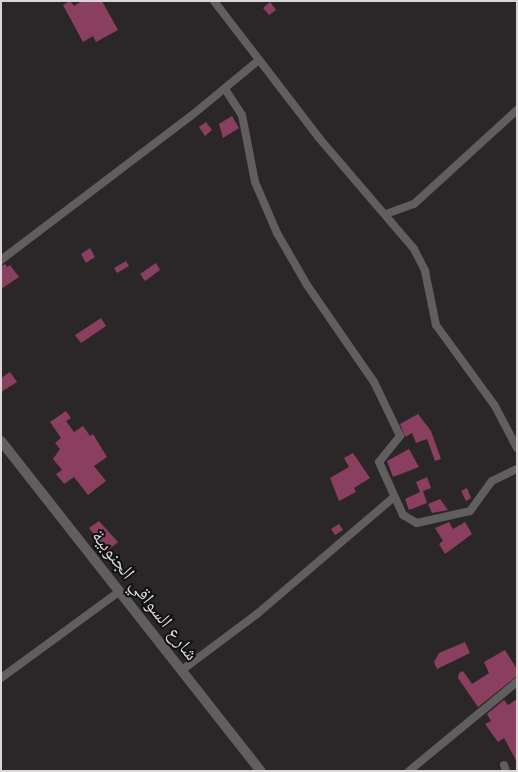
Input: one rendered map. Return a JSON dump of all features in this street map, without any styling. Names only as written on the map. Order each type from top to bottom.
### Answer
[{"type":"street","points":[[214,1],[344,169],[386,214],[422,264],[436,326],[495,406],[517,448]]},
{"type":"street","points":[[1,260],[225,89],[259,60]]},
{"type":"street","points":[[225,89],[242,115],[255,182],[277,233],[313,294],[374,382],[400,436],[379,462],[393,498],[403,516],[412,523],[470,511],[492,481],[517,469]]},
{"type":"street","points":[[386,214],[414,204],[517,110]]},
{"type":"street","name":"شارع السواقي الجنوبية","points":[[1,440],[261,771]]},
{"type":"street","points":[[182,670],[257,614],[393,498]]},
{"type":"street","points":[[1,678],[120,591]]},
{"type":"street","points":[[409,771],[517,682]]},
{"type":"building","points":[[70,1],[74,6],[82,1],[102,1],[118,30],[96,42],[93,36],[83,42],[63,5]]},
{"type":"building","points":[[270,2],[276,10],[269,15],[263,8]]},
{"type":"building","points":[[232,116],[239,128],[223,138],[219,124]]},
{"type":"building","points":[[206,122],[212,130],[205,136],[199,127]]},
{"type":"building","points":[[90,248],[95,257],[86,263],[81,254]]},
{"type":"building","points":[[126,261],[129,266],[117,273],[114,268]]},
{"type":"building","points":[[156,263],[160,270],[145,281],[140,274]]},
{"type":"building","points":[[5,264],[7,267],[10,265],[19,277],[1,289],[1,266]]},
{"type":"building","points":[[101,318],[106,326],[81,343],[75,335]]},
{"type":"building","points":[[10,372],[17,382],[1,392],[1,378]]},
{"type":"building","points":[[66,411],[71,418],[66,421],[74,432],[83,426],[90,436],[93,434],[107,457],[94,466],[106,481],[88,495],[74,477],[64,484],[56,474],[62,470],[53,459],[60,449],[55,443],[61,438],[50,422]]},
{"type":"building","points":[[418,414],[431,431],[441,459],[435,461],[427,439],[416,443],[412,433],[405,437],[400,424]]},
{"type":"building","points":[[409,449],[419,467],[393,477],[387,461]]},
{"type":"building","points":[[353,453],[370,478],[354,488],[356,492],[339,501],[330,478],[349,467],[344,458]]},
{"type":"building","points":[[427,477],[431,488],[423,491],[427,503],[409,510],[405,499],[420,492],[416,482]]},
{"type":"building","points":[[467,488],[471,498],[466,501],[461,491]]},
{"type":"building","points":[[440,499],[448,510],[432,513],[428,504]]},
{"type":"building","points":[[99,521],[118,542],[107,551],[89,528]]},
{"type":"building","points":[[449,522],[453,529],[465,522],[472,534],[445,554],[439,544],[443,541],[435,528]]},
{"type":"building","points":[[339,524],[343,530],[335,535],[331,529]]},
{"type":"building","points":[[465,642],[470,653],[437,669],[434,662],[439,653]]},
{"type":"building","points":[[505,650],[517,669],[517,676],[478,707],[458,678],[459,673],[463,671],[472,684],[489,673],[484,662]]},
{"type":"building","points":[[517,699],[517,762],[504,738],[498,742],[485,724],[491,721],[487,714],[504,700],[508,705]]}]
